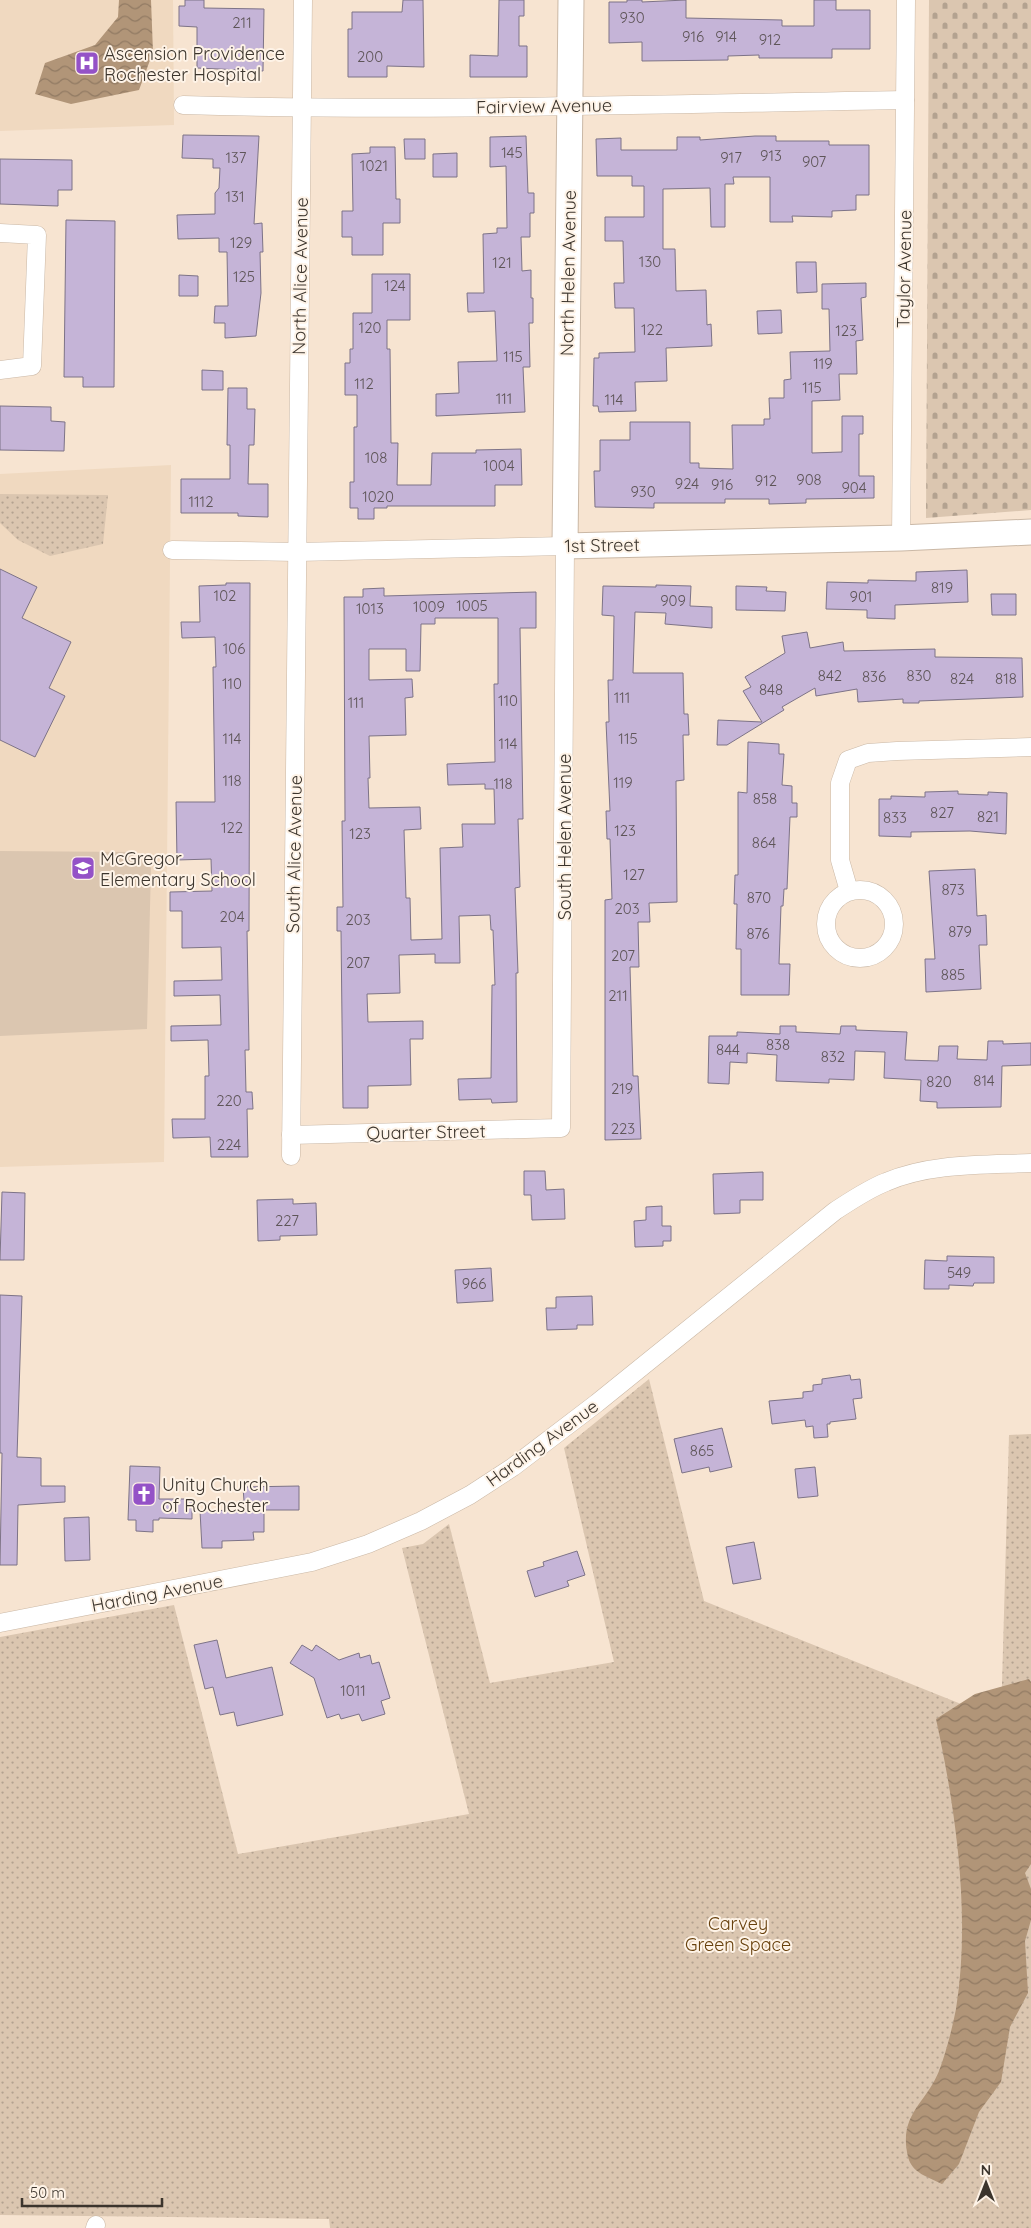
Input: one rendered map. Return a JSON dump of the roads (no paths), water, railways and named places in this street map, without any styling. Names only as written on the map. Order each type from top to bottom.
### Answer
[{"type":"street","name":"North Alice Avenue","points":[[297,552],[303,0]]},
{"type":"street","name":"North Helen Avenue","points":[[565,546],[571,0]]},
{"type":"street","name":"Taylor Avenue","points":[[901,538],[906,0]]},
{"type":"street","name":"Fairview Avenue","points":[[183,105],[302,108],[569,107],[905,100]]},
{"type":"street","points":[[0,233],[38,235],[32,366],[0,370]]},
{"type":"street","name":"1st Street","points":[[172,550],[297,552],[901,538],[1031,532]]},
{"type":"street","name":"South Helen Avenue","points":[[561,1128],[565,546]]},
{"type":"street","name":"South Alice Avenue","points":[[291,1156],[297,552]]},
{"type":"street","points":[[849,892],[840,860],[840,783],[848,760],[868,753],[897,751],[1031,748]]},
{"type":"street","name":"Quarter Street","points":[[291,1135],[561,1128]]},
{"type":"street","name":"Harding Avenue","points":[[0,1623],[312,1562],[368,1544],[421,1521],[470,1495],[513,1467],[597,1403],[835,1210],[871,1189],[905,1175],[937,1168],[1031,1163]]},
{"type":"water","points":[[119,0],[151,0],[153,52],[139,90],[71,104],[35,94],[45,63],[95,45],[118,17]]},
{"type":"water","points":[[1029,1679],[1031,1682],[1031,1864],[1025,1873],[1031,1889],[1031,1920],[1025,1941],[1028,1993],[1010,2027],[1001,2082],[979,2112],[959,2164],[942,2184],[921,2174],[913,2167],[908,2157],[906,2142],[910,2120],[934,2082],[944,2057],[956,2009],[960,1974],[962,1901],[959,1864],[950,1790],[936,1719],[975,1694]]},
{"type":"place","name":"Ascension Providence Rochester Hospital","points":[[87,63]]},
{"type":"place","name":"McGregor Elementary School","points":[[83,868]]},
{"type":"place","name":"Unity Church of Rochester","points":[[144,1494]]},
{"type":"park label","name":"Carvey Green Space","points":[[738,1934]]}]
